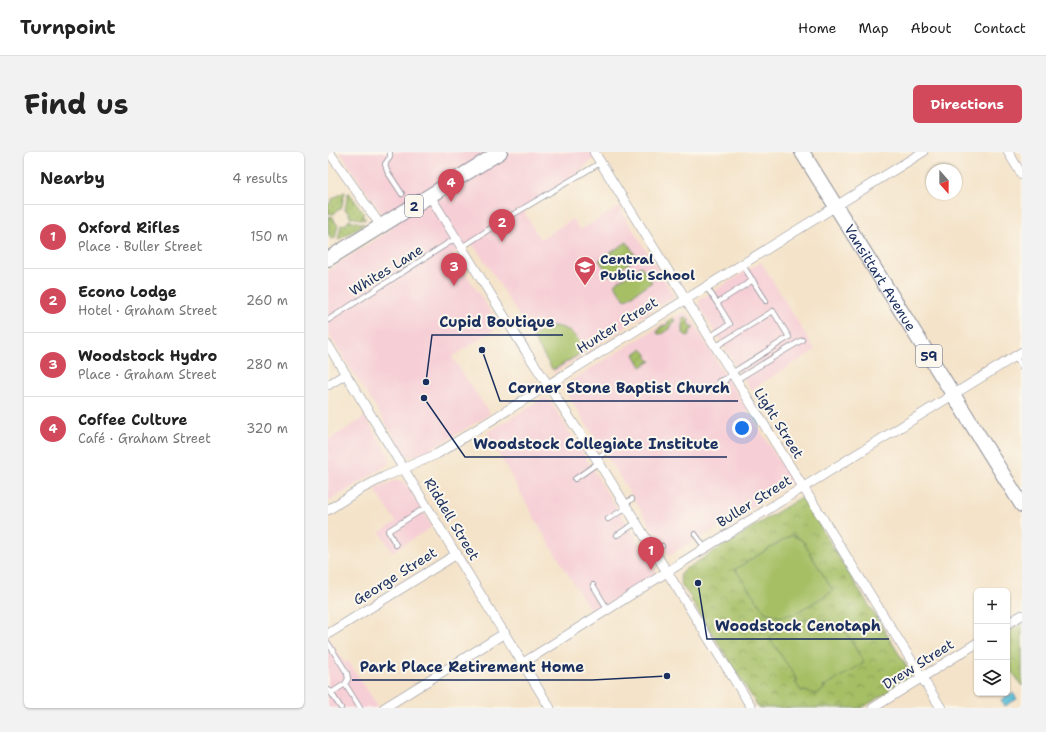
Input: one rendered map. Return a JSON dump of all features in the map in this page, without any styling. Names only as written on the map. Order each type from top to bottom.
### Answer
[{"type":"main road","name":"2","points":[[328,259],[430,196],[486,156],[500,152]]},
{"type":"main road","name":"Vansittart Avenue","points":[[802,152],[1022,506]]},
{"type":"street","points":[[329,152],[346,170],[381,226]]},
{"type":"street","name":"Hunter Street","points":[[328,510],[366,486],[437,454],[480,431],[548,384],[924,152]]},
{"type":"street","points":[[1008,152],[1022,175]]},
{"type":"street","name":"Light Street","points":[[599,156],[732,377],[803,487],[941,708]]},
{"type":"street","points":[[430,196],[525,350],[599,458],[625,507],[752,708]]},
{"type":"street","name":"Riddell Street","points":[[328,345],[428,506],[436,514],[457,554],[550,708]]},
{"type":"street","name":"Buller Street","points":[[523,663],[1018,354]]},
{"type":"street","points":[[328,385],[346,374]]},
{"type":"street","name":"George Street","points":[[328,634],[457,554]]},
{"type":"street","points":[[1010,622],[1022,615]]},
{"type":"street","points":[[384,708],[505,633]]},
{"type":"street","name":"Drew Street","points":[[873,708],[974,645]]},
{"type":"lane","points":[[390,152],[390,157],[385,164],[387,171],[402,194]]},
{"type":"lane","points":[[462,247],[599,156]]},
{"type":"lane","name":"Whites Lane","points":[[328,320],[456,238]]},
{"type":"lane","points":[[742,264],[766,301]]},
{"type":"lane","points":[[717,303],[753,280]]},
{"type":"lane","points":[[706,286],[730,324],[709,337]]},
{"type":"lane","points":[[715,347],[773,311],[789,337],[732,377]]},
{"type":"lane","points":[[732,377],[802,340]]},
{"type":"lane","points":[[1018,354],[1022,368]]},
{"type":"lane","points":[[575,478],[599,458]]},
{"type":"lane","points":[[608,520],[625,507],[632,499]]},
{"type":"lane","points":[[396,545],[388,531],[428,506]]},
{"type":"lane","points":[[617,535],[636,523]]},
{"type":"lane","points":[[696,534],[705,548]]},
{"type":"lane","points":[[654,551],[662,546]]},
{"type":"lane","points":[[593,585],[608,610]]},
{"type":"lane","points":[[328,643],[347,673],[348,679],[345,684],[330,691],[341,708]]},
{"type":"lane","points":[[345,684],[360,708]]},
{"type":"shaded area","points":[[340,152],[605,152],[589,162],[575,177],[523,210],[540,239],[573,219],[580,230],[619,207],[674,296],[554,373],[492,272],[471,242],[453,254],[500,326],[452,357],[490,414],[442,443],[422,453],[408,457],[328,333],[328,270],[392,229]]},
{"type":"shaded area","points":[[761,262],[815,350],[751,390],[698,303],[701,299]]},
{"type":"shaded area","points":[[681,313],[687,313],[690,317],[792,482],[729,522],[669,555],[563,387]]},
{"type":"shaded area","points":[[543,398],[550,401],[656,571],[653,575],[592,613],[547,540],[487,433]]},
{"type":"shaded area","points":[[365,417],[389,456],[390,461],[387,465],[328,502],[328,440]]},
{"type":"shaded area","points":[[396,480],[405,482],[432,527],[392,552],[380,532],[396,522],[375,489]]},
{"type":"shaded area","points":[[330,641],[345,663],[348,661],[378,706],[374,708],[328,708],[328,642]]},
{"type":"green space","points":[[344,192],[341,209],[336,211],[334,214],[328,213],[328,204],[332,202],[331,200]]},
{"type":"green space","points":[[348,193],[364,214],[362,216],[365,220],[350,217],[348,212],[345,210]]},
{"type":"green space","points":[[328,216],[333,217],[338,225],[335,238],[331,239],[328,233]]},
{"type":"green space","points":[[349,220],[364,224],[338,240],[341,225],[346,224]]},
{"type":"green space","points":[[627,242],[637,258],[610,276],[599,260]]},
{"type":"green space","points":[[641,266],[652,282],[625,300],[614,284]]},
{"type":"green space","points":[[673,318],[675,321],[672,322],[670,329],[658,334],[657,332],[660,327],[668,324],[668,321]]},
{"type":"green space","points":[[683,318],[687,318],[689,320],[688,324],[693,327],[690,331],[690,335],[687,336],[683,333]]},
{"type":"green space","points":[[553,326],[564,328],[572,334],[579,341],[585,351],[555,369],[552,369],[532,336],[545,328]]},
{"type":"green space","points":[[642,349],[647,354],[647,358],[651,361],[641,367],[634,354]]},
{"type":"green space","points":[[800,498],[803,499],[910,672],[910,678],[862,708],[759,708],[682,585],[680,577],[684,570]]},
{"type":"green space","points":[[792,535],[802,540],[833,591],[796,613],[780,617],[765,612],[735,569]]},
{"type":"green space","points":[[812,618],[833,623],[846,632],[864,663],[823,687],[824,689],[816,694],[804,691],[802,692],[795,682],[798,681],[769,637],[792,623]]},
{"type":"green space","points":[[1022,623],[1022,686],[1010,668],[1010,630]]},
{"type":"water","points":[[1013,693],[1017,699],[1005,706],[1001,700]]},
{"type":"place","name":"Coffee Culture","points":[[451,202]]},
{"type":"place","name":"Econo Lodge","points":[[502,242]]},
{"type":"place","name":"Woodstock Hydro","points":[[454,286]]},
{"type":"place","name":"Central Public School","points":[[585,286]]},
{"type":"place","name":"Corner Stone Baptist Church","points":[[482,350]]},
{"type":"place","name":"Cupid Boutique","points":[[426,382]]},
{"type":"place","name":"Woodstock Collegiate Institute","points":[[424,398]]},
{"type":"place","name":"Oxford Rifles","points":[[651,570]]},
{"type":"place","name":"Woodstock Cenotaph","points":[[698,583]]},
{"type":"place","name":"Park Place Retirement Home","points":[[667,676]]}]
